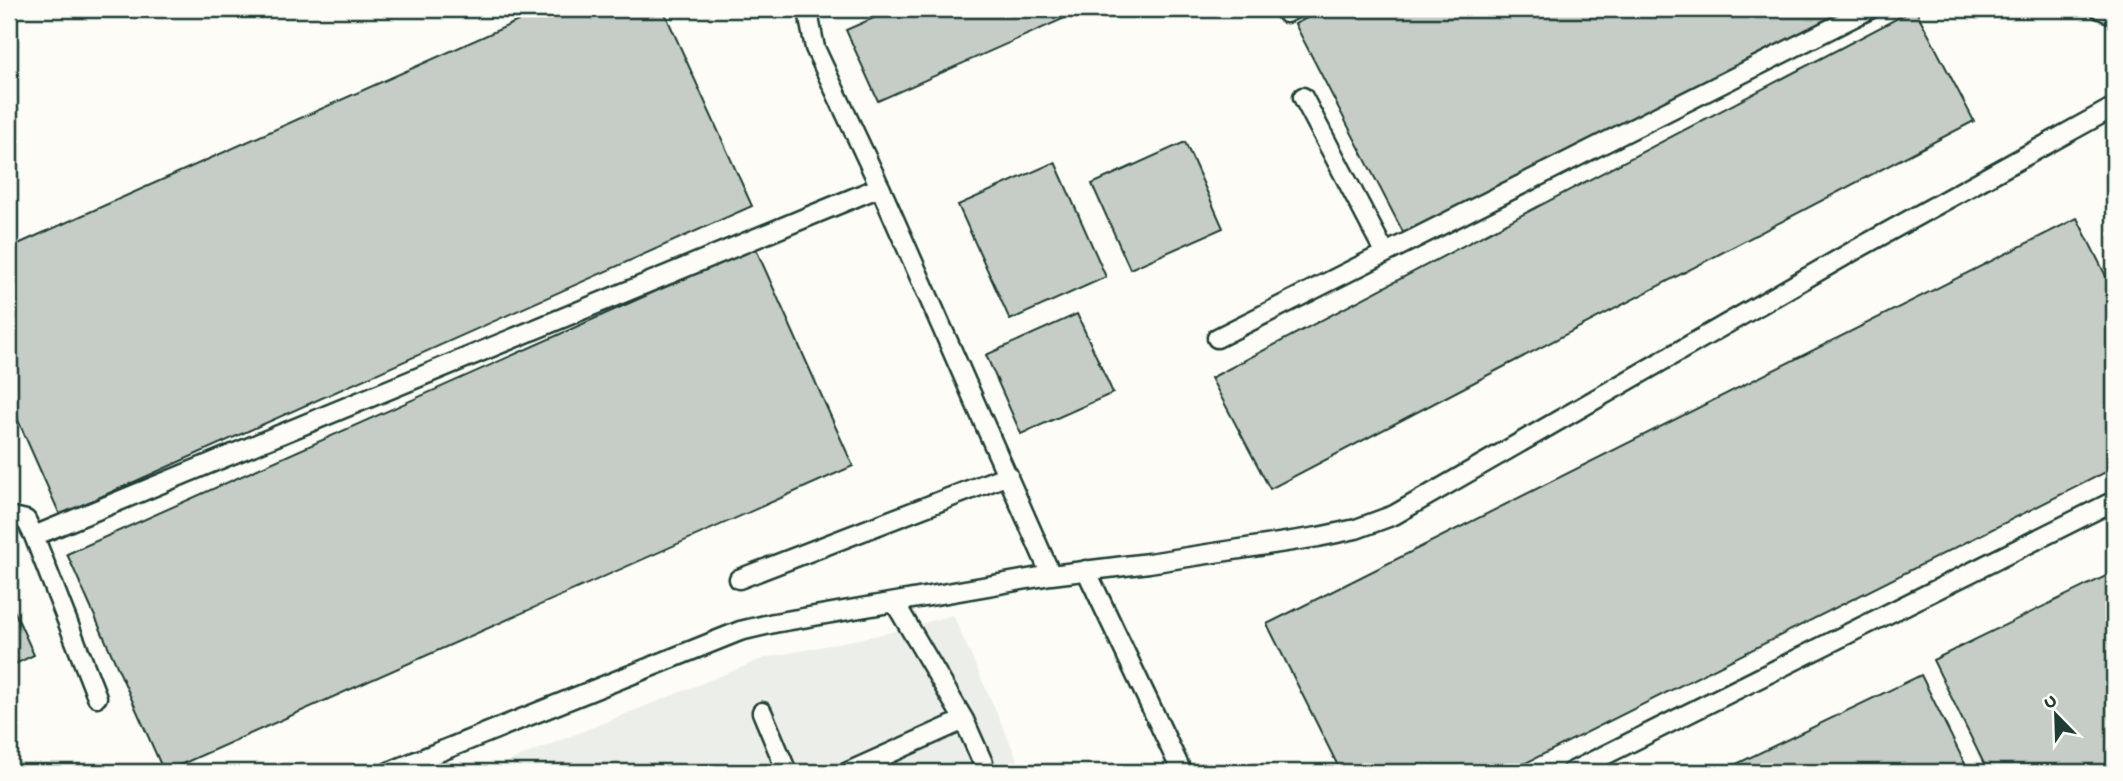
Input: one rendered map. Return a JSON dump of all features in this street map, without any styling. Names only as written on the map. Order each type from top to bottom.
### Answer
[{"type":"lane","points":[[809,9],[815,47],[880,187],[1051,575]]},
{"type":"lane","points":[[1217,338],[1870,9]]},
{"type":"lane","points":[[2100,9],[2114,15]]},
{"type":"lane","points":[[1303,97],[1385,253]]},
{"type":"lane","points":[[389,772],[740,631],[1051,575],[1318,537],[1356,529],[1394,515],[1855,250],[2114,107]]},
{"type":"lane","points":[[34,536],[880,187]]},
{"type":"lane","points":[[739,579],[1008,475]]},
{"type":"lane","points":[[1571,772],[2114,501]]},
{"type":"lane","points":[[9,516],[26,520],[34,536],[97,698]]},
{"type":"lane","points":[[1086,570],[1182,772]]},
{"type":"lane","points":[[895,603],[964,720],[987,772]]},
{"type":"lane","points":[[762,712],[787,772]]},
{"type":"lane","points":[[848,772],[964,720]]},
{"type":"shaded area","points":[[953,615],[1023,772],[482,772],[765,658],[888,633]]},
{"type":"building","points":[[545,9],[663,9],[752,206],[60,515],[9,400],[9,248]]},
{"type":"building","points":[[894,9],[1085,9],[878,101],[846,30]]},
{"type":"building","points":[[1324,9],[1846,9],[1406,238],[1295,24]]},
{"type":"building","points":[[1915,9],[1974,121],[1270,489],[1211,378]]},
{"type":"building","points":[[1185,142],[1223,228],[1130,269],[1092,184]]},
{"type":"building","points":[[1055,162],[1106,277],[1010,320],[958,205]]},
{"type":"building","points":[[2077,218],[2114,292],[2114,468],[1508,772],[1341,772],[1267,624]]},
{"type":"building","points":[[755,247],[853,466],[164,772],[67,554]]},
{"type":"building","points":[[1077,314],[1113,393],[1021,434],[986,355]]},
{"type":"building","points":[[2114,572],[2114,772],[1988,772],[1933,660]]},
{"type":"building","points":[[9,599],[34,655],[9,667]]},
{"type":"building","points":[[1921,675],[1969,772],[1720,772]]}]
